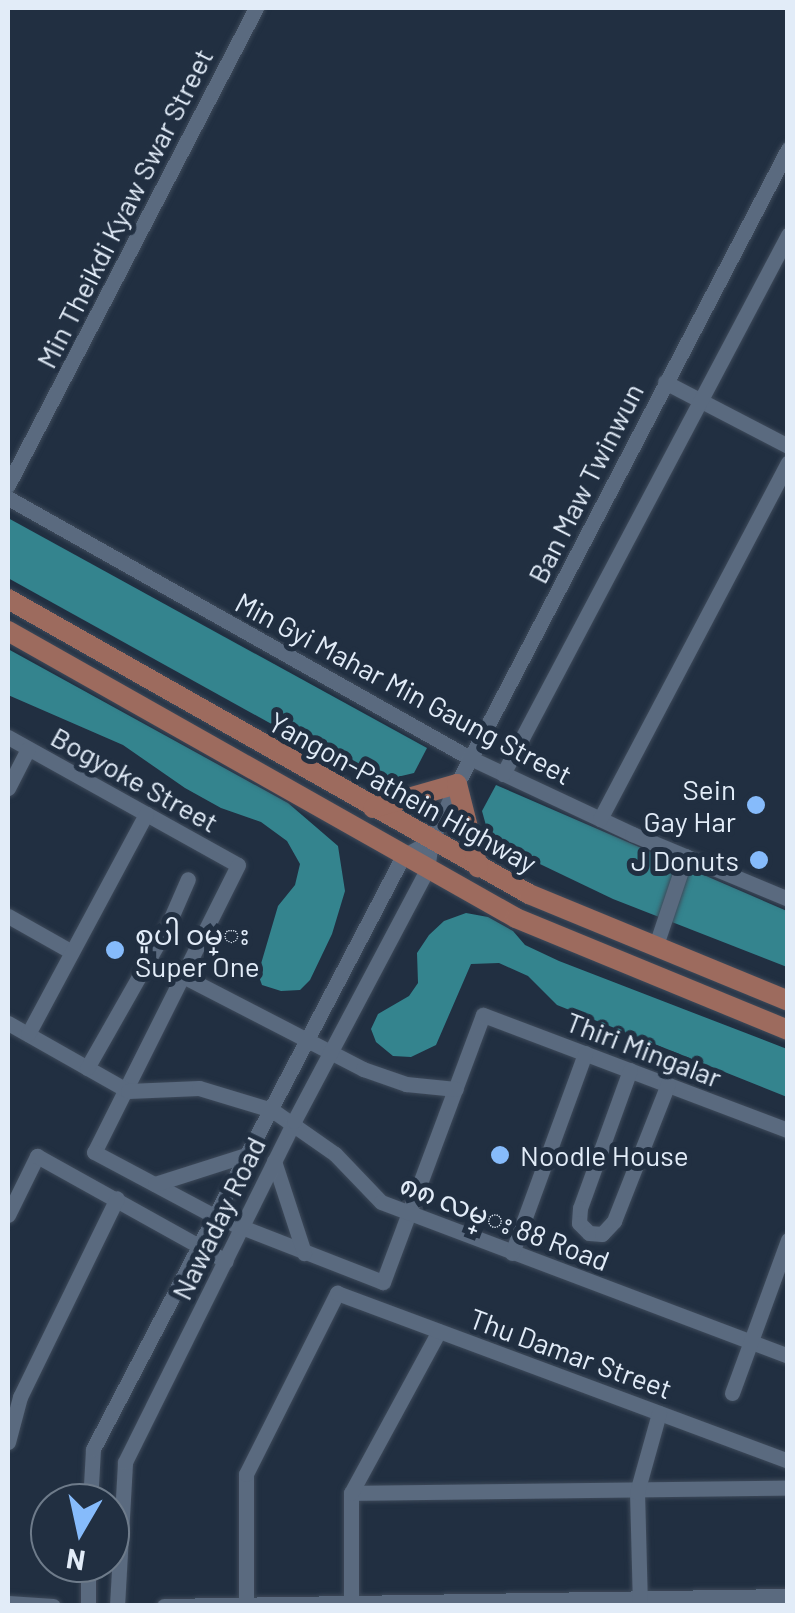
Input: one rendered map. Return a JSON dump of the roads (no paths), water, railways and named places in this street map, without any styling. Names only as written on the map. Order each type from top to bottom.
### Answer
[{"type":"main road","name":"Yangon-Pathein Highway","points":[[8,599],[478,867],[654,948],[788,1001]]},
{"type":"main road","name":"Yangon-Pathein Highway","points":[[8,631],[427,870],[595,953],[788,1030]]},
{"type":"main road","points":[[373,808],[457,784],[478,867]]},
{"type":"street","name":"Min Theikdi Kyaw Swar Street","points":[[8,485],[256,8]]},
{"type":"street","name":"Ban Maw Twinwun","points":[[427,870],[431,841],[470,758],[788,150]]},
{"type":"street","points":[[503,774],[788,234]]},
{"type":"street","points":[[666,382],[788,446]]},
{"type":"street","points":[[600,819],[788,462]]},
{"type":"street","name":"Min Gyi Mahar Min Gaung Street","points":[[8,498],[470,758],[684,860],[788,899]]},
{"type":"street","name":"Bogyoke Street","points":[[8,737],[238,865],[183,976]]},
{"type":"street","points":[[8,788],[28,749]]},
{"type":"street","points":[[28,1034],[146,814]]},
{"type":"street","points":[[403,856],[431,841]]},
{"type":"street","name":"Nawaday Road","points":[[91,1483],[93,1449],[403,856]]},
{"type":"street","points":[[654,948],[684,860]]},
{"type":"street","name":"Nawaday Road","points":[[117,1606],[125,1462],[294,1121],[427,870]]},
{"type":"street","points":[[88,1068],[188,879]]},
{"type":"street","points":[[8,916],[72,952]]},
{"type":"street","points":[[183,976],[307,1042],[406,1084],[456,1089],[384,1282],[240,1228],[94,1152],[183,976]]},
{"type":"street","name":"Thiri Mingalar","points":[[456,1089],[483,1015],[788,1130]]},
{"type":"street","points":[[8,1023],[128,1090]]},
{"type":"street","points":[[512,1253],[586,1054]]},
{"type":"street","points":[[630,1070],[580,1208],[579,1223],[590,1233],[602,1234],[614,1222],[668,1084]]},
{"type":"street","name":"၈၈ လမ္း 88 Road","points":[[128,1090],[199,1088],[272,1110],[294,1121],[336,1154],[381,1202],[788,1356]]},
{"type":"street","points":[[155,1184],[249,1154]]},
{"type":"street","points":[[8,1215],[37,1156],[226,1260]]},
{"type":"street","points":[[274,1161],[304,1252]]},
{"type":"street","points":[[8,1442],[20,1397],[117,1198]]},
{"type":"street","points":[[732,1393],[788,1240]]},
{"type":"street","name":"Thu Damar Street","points":[[246,1604],[246,1474],[337,1294],[788,1461]]},
{"type":"street","points":[[351,1602],[351,1493],[440,1331]]},
{"type":"street","points":[[640,1602],[637,1492],[659,1413]]},
{"type":"street","points":[[351,1493],[788,1488]]},
{"type":"street","points":[[164,1606],[640,1602],[788,1596]]},
{"type":"street","points":[[8,1603],[53,1606]]},
{"type":"place","name":"Sein Gay Har","points":[[756,805]]},
{"type":"place","name":"J Donuts","points":[[759,860]]},
{"type":"place","name":"စူပါ ၀မ္း Super One","points":[[115,950]]},
{"type":"place","name":"Noodle House","points":[[500,1155]]}]
